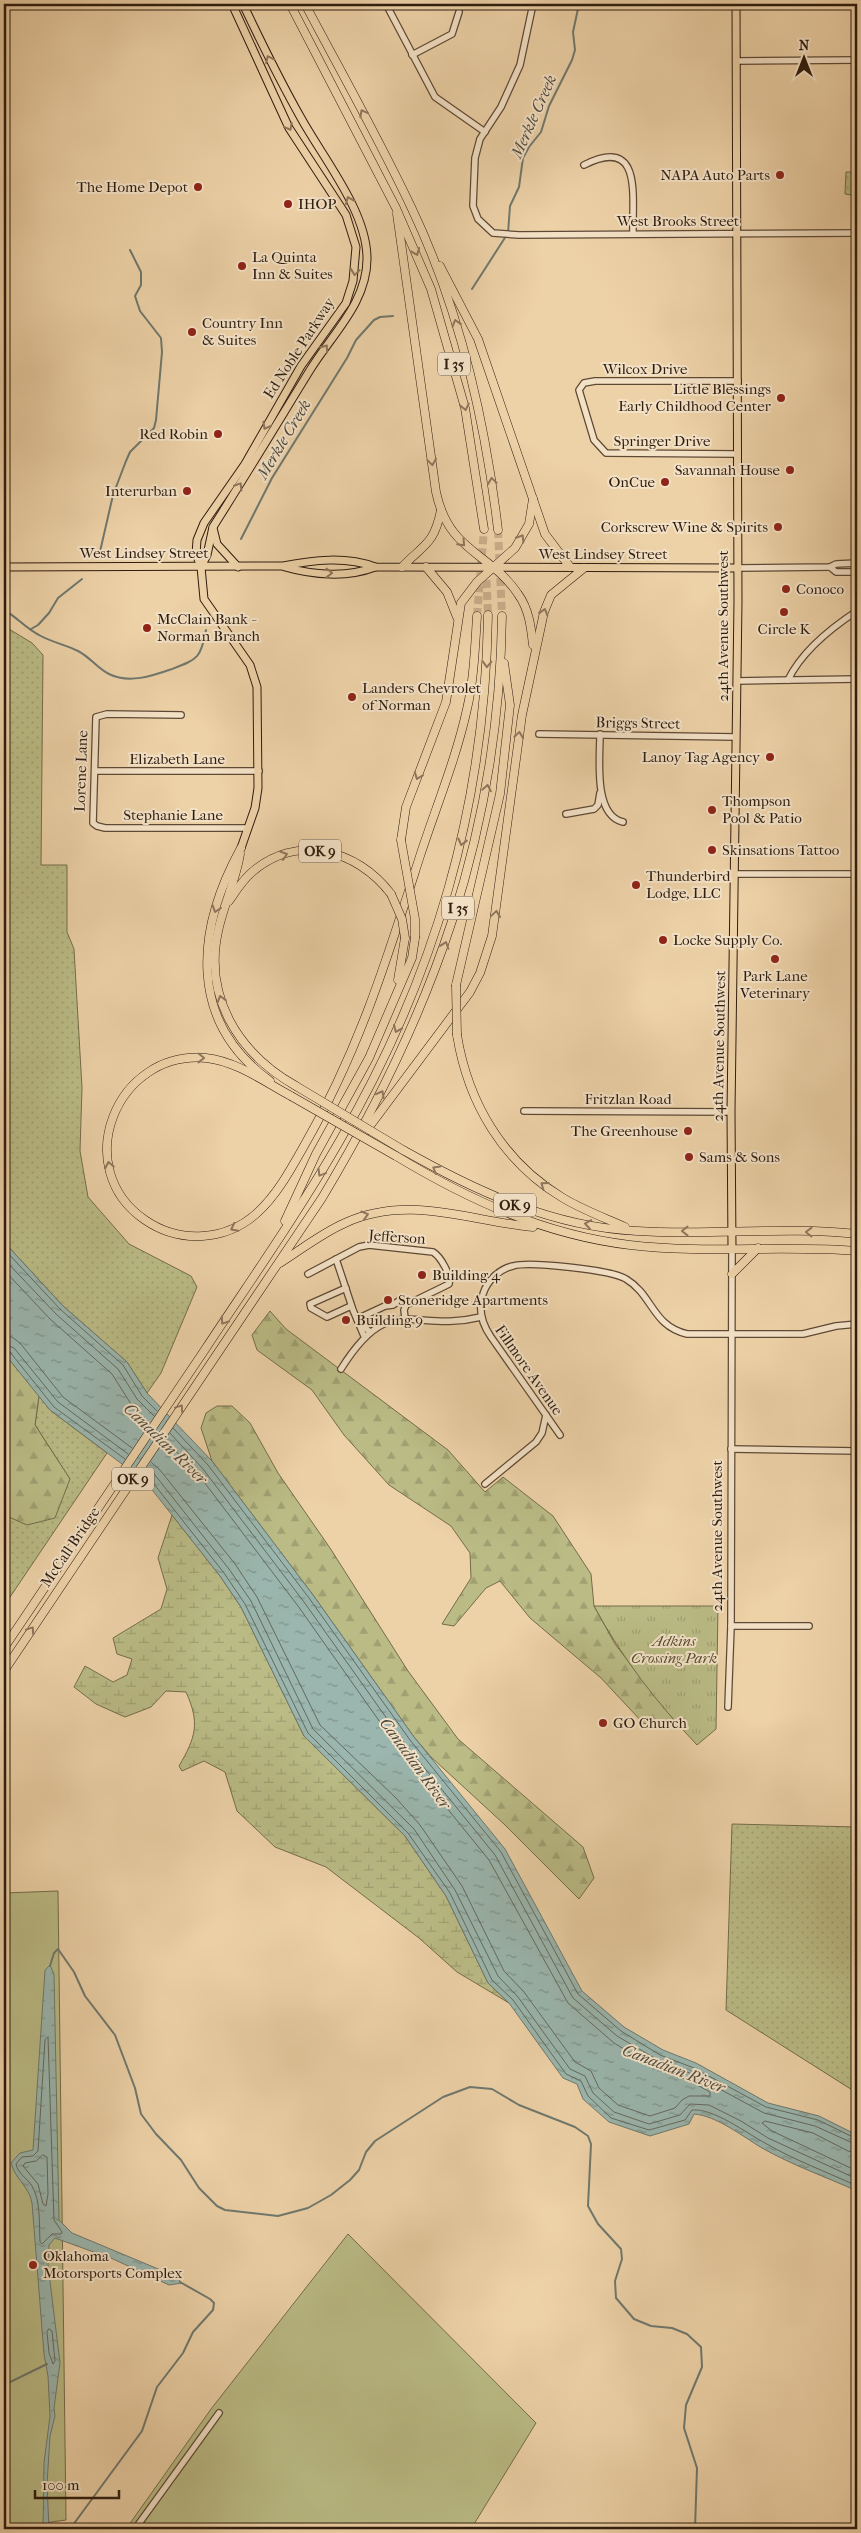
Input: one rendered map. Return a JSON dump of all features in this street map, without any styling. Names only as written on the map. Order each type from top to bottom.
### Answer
[{"type":"highway","name":"I 35","points":[[290,4],[396,208],[431,289],[459,381],[474,455],[484,529]]},
{"type":"highway","name":"I 35","points":[[305,4],[386,156],[421,229],[451,308],[471,374],[487,447],[498,530]]},
{"type":"highway","points":[[396,208],[436,492],[441,510],[461,542],[493,567],[513,587],[524,604],[531,626],[534,651]]},
{"type":"highway","points":[[421,229],[478,339],[548,540],[570,567]]},
{"type":"highway","points":[[381,1031],[412,958],[415,919],[401,840],[406,807],[446,702],[453,666],[461,603],[468,592],[515,548],[525,532],[531,516],[533,500]]},
{"type":"highway","points":[[402,567],[430,542],[437,530],[441,510]]},
{"type":"highway","points":[[426,567],[447,592],[458,619]]},
{"type":"highway","points":[[349,1152],[470,992],[484,964],[492,936],[522,715],[534,651],[544,612],[551,596],[584,568]]},
{"type":"highway","name":"I 35","points":[[274,1244],[316,1181],[361,1103],[396,1031],[434,938],[463,838],[476,774],[485,701],[488,615]]},
{"type":"highway","points":[[477,616],[471,686],[463,725],[392,944],[354,1048],[333,1093],[294,1162],[259,1211],[235,1228],[213,1235],[189,1236],[164,1231],[143,1219],[119,1193],[109,1167],[108,1134],[113,1115],[121,1099],[131,1086],[146,1073],[169,1062],[190,1058],[209,1058],[239,1068],[291,1096],[396,1156],[477,1201],[554,1230]]},
{"type":"highway","name":"I 35","points":[[276,1265],[349,1152],[382,1093],[417,1018],[456,913],[486,792],[496,725],[502,644],[502,616]]},
{"type":"highway","points":[[502,644],[510,705],[505,760],[495,820],[456,985],[457,1035],[466,1077],[474,1099],[491,1129],[506,1150],[536,1179],[564,1198],[636,1232]]},
{"type":"highway","points":[[240,848],[210,929],[206,956],[210,995],[220,1022],[234,1047],[267,1078],[291,1096]]},
{"type":"highway","points":[[226,906],[238,864],[240,848]]},
{"type":"highway","name":"OK 9","points":[[274,1244],[316,1154],[356,1084],[381,1031],[400,973],[405,938],[402,919],[391,894],[374,874],[356,862],[336,854],[304,851],[281,856],[260,866],[243,881],[226,906],[216,939],[215,960],[219,992],[224,1009],[231,1024],[248,1050],[272,1071],[296,1086],[403,1150],[464,1184],[529,1210],[584,1224],[636,1232],[733,1231],[857,1234]]},
{"type":"highway","name":"OK 9","points":[[276,1265],[332,1229],[358,1217],[386,1210],[427,1209],[500,1224],[554,1230],[632,1245],[857,1251]]},
{"type":"highway","name":"McCall Bridge","points":[[4,1648],[274,1244]]},
{"type":"highway","points":[[732,1274],[758,1248]]},
{"type":"highway","name":"McCall Bridge","points":[[4,1671],[276,1265]]},
{"type":"main road","name":"Ed Noble Parkway","points":[[232,4],[290,128],[346,215],[356,247],[356,267],[346,303],[301,366],[245,464],[202,527],[196,548],[201,567],[204,599],[250,665],[256,679],[259,771],[256,799],[240,848]]},
{"type":"main road","name":"Ed Noble Parkway","points":[[201,567],[207,555],[213,528],[312,367],[352,312],[365,279],[367,256],[363,234],[346,192],[302,120],[242,4]]},
{"type":"main road","name":"24th Avenue Southwest","points":[[732,1248],[731,1112],[738,568],[736,4]]},
{"type":"main road","points":[[213,528],[217,544],[238,567]]},
{"type":"main road","name":"West Lindsey Street","points":[[4,567],[238,567],[283,566],[308,561],[359,561],[375,567],[738,568]]},
{"type":"main road","name":"West Lindsey Street","points":[[283,566],[306,573],[359,573],[375,567]]},
{"type":"street","points":[[386,4],[435,97],[485,132],[501,107],[520,65],[533,4]]},
{"type":"street","points":[[412,55],[452,34],[459,12]]},
{"type":"street","points":[[737,60],[857,60]]},
{"type":"street","name":"West Brooks Street","points":[[485,132],[476,151],[473,206],[481,224],[487,230],[499,234],[857,233]]},
{"type":"street","points":[[584,165],[597,158],[612,158],[621,160],[628,166],[632,176],[632,233]]},
{"type":"street","name":"Wilcox Drive","points":[[594,440],[579,395],[579,387],[584,383],[738,381]]},
{"type":"street","name":"Springer Drive","points":[[594,440],[602,451],[609,454],[737,454]]},
{"type":"street","name":"West Lindsey Street","points":[[738,568],[830,567],[836,564],[857,563]]},
{"type":"street","name":"West Lindsey Street","points":[[830,567],[836,572],[857,572]]},
{"type":"street","points":[[788,680],[804,656],[832,630],[857,611]]},
{"type":"street","points":[[737,681],[857,679]]},
{"type":"street","name":"Lorene Lane","points":[[97,826],[92,818],[95,772],[95,723],[98,715],[181,715]]},
{"type":"street","name":"Briggs Street","points":[[539,734],[736,737]]},
{"type":"street","points":[[566,814],[594,809],[598,804],[600,793],[600,734]]},
{"type":"street","name":"Elizabeth Lane","points":[[95,772],[259,771]]},
{"type":"street","points":[[600,793],[611,816],[623,822]]},
{"type":"street","name":"Stephanie Lane","points":[[97,826],[248,828]]},
{"type":"street","points":[[735,874],[857,874]]},
{"type":"street","name":"Fritzlan Road","points":[[524,1111],[731,1112]]},
{"type":"street","name":"Jefferson","points":[[308,1274],[359,1247],[369,1245],[433,1252],[438,1255],[447,1273],[450,1281],[449,1284],[406,1306],[400,1300],[396,1301],[393,1305],[385,1306],[358,1321]]},
{"type":"street","name":"24th Avenue Southwest","points":[[728,1707],[731,1626],[732,1248]]},
{"type":"street","points":[[336,1259],[351,1306],[367,1334]]},
{"type":"street","points":[[341,1368],[367,1334],[386,1323],[408,1318],[454,1321],[481,1317],[482,1299],[491,1280],[509,1267],[530,1264],[621,1276],[640,1292],[659,1318],[670,1327],[694,1334],[803,1334],[857,1324]]},
{"type":"street","points":[[346,1288],[310,1304],[311,1308],[327,1317],[351,1306]]},
{"type":"street","points":[[406,1306],[408,1318]]},
{"type":"street","name":"Fillmore Avenue","points":[[481,1317],[486,1330],[560,1435]]},
{"type":"street","points":[[485,1484],[536,1442],[542,1433],[546,1415]]},
{"type":"street","points":[[731,1449],[857,1451]]},
{"type":"street","points":[[731,1626],[809,1626]]},
{"type":"street","points":[[135,2529],[219,2413]]},
{"type":"green space","points":[[846,172],[857,172],[857,196],[845,194]]},
{"type":"green space","points":[[4,626],[32,643],[43,655],[41,865],[67,865],[67,932],[74,949],[82,1088],[80,1151],[88,1197],[129,1244],[191,1276],[197,1287],[161,1373],[147,1393],[127,1362],[63,1306],[4,1242]]},
{"type":"green space","points":[[270,1311],[286,1329],[448,1450],[485,1492],[503,1477],[553,1516],[591,1574],[594,1606],[615,1644],[677,1724],[664,1729],[643,1723],[601,1678],[530,1618],[500,1581],[486,1588],[454,1626],[442,1624],[471,1578],[470,1553],[451,1526],[389,1485],[344,1435],[312,1390],[257,1350],[252,1335]]},
{"type":"green space","points":[[4,1353],[39,1396],[35,1425],[70,1479],[55,1518],[27,1525],[9,1517],[9,1533],[4,1548]]},
{"type":"green space","points":[[39,1396],[50,1410],[107,1453],[4,1606],[4,1548],[8,1533],[9,1516],[70,1479],[35,1425]]},
{"type":"green space","points":[[217,1406],[232,1406],[250,1423],[278,1473],[330,1548],[408,1671],[458,1739],[583,1847],[594,1878],[579,1899],[505,1825],[431,1757],[414,1737],[313,1595],[212,1461],[201,1428],[206,1413]]},
{"type":"green space","points":[[172,1515],[220,1576],[241,1607],[304,1736],[405,1836],[446,1896],[488,1983],[509,2003],[457,1972],[419,1938],[326,1867],[275,1847],[237,1811],[225,1772],[204,1761],[182,1771],[179,1766],[189,1747],[194,1730],[193,1713],[186,1692],[166,1691],[151,1707],[125,1717],[96,1704],[74,1687],[85,1666],[113,1682],[127,1675],[132,1659],[117,1654],[113,1638],[161,1609],[167,1589],[158,1558]]},
{"type":"green space","name":"Adkins Crossing Park","points":[[594,1606],[718,1606],[716,1729],[697,1745],[668,1713],[628,1662]]},
{"type":"green space","points":[[732,1824],[857,1827],[857,2093],[726,2010]]},
{"type":"green space","name":"Oklahoma Motorsports Complex","points":[[58,1891],[66,2520],[14,2527],[4,2520],[4,1893]]},
{"type":"green space","points":[[348,2234],[536,2423],[471,2529],[126,2529],[211,2409]]},
{"type":"water","name":"Canadian River","points":[[4,1242],[63,1306],[127,1362],[147,1393],[212,1461],[313,1595],[414,1737],[505,1849],[582,1991],[624,2027],[663,2050],[696,2063],[768,2103],[819,2116],[857,2135],[857,2191],[785,2160],[712,2118],[694,2114],[689,2124],[650,2136],[609,2122],[583,2099],[577,2084],[563,2078],[509,2003],[488,1983],[446,1896],[405,1836],[304,1736],[241,1607],[220,1576],[146,1482],[50,1410],[4,1353]]},
{"type":"water","points":[[50,1965],[54,1974],[59,2220],[72,2233],[175,2276],[182,2283],[169,2285],[113,2259],[55,2238],[49,2245],[48,2265],[60,2363],[54,2408],[55,2416],[50,2436],[47,2484],[49,2529],[43,2529],[44,2463],[50,2416],[48,2376],[44,2354],[32,2203],[28,2192],[11,2163],[20,2153],[33,2150],[45,1970]]},
{"type":"waterway","name":"Merkle Creek","points":[[472,289],[508,233],[510,206],[519,187],[523,158],[541,132],[549,106],[572,60],[575,50],[573,32],[579,4]]},
{"type":"waterway","points":[[99,556],[113,495],[126,461],[130,452],[154,428],[156,420],[162,352],[161,338],[140,311],[135,296],[141,285],[141,272],[130,250]]},
{"type":"waterway","name":"Merkle Creek","points":[[241,539],[272,478],[347,358],[356,340],[374,320],[380,317],[393,316]]},
{"type":"waterway","points":[[31,629],[38,625],[49,613],[58,598],[82,579]]},
{"type":"waterway","name":"Merkle Creek","points":[[4,610],[48,640],[78,651],[105,672],[117,677],[132,679],[157,674],[193,660],[200,652],[206,630]]},
{"type":"waterway","points":[[50,1966],[54,1953],[58,1949],[74,1972],[85,1996],[115,2035],[135,2088],[141,2114],[156,2134],[181,2160],[199,2188],[217,2206],[225,2210],[278,2216],[308,2208],[331,2195],[350,2180],[359,2170],[366,2152],[375,2141],[443,2097],[470,2087],[492,2089],[519,2105],[575,2127],[588,2136],[591,2144],[588,2206],[598,2224],[621,2249],[622,2259],[615,2281],[616,2298],[634,2319],[651,2326],[672,2328],[687,2334],[701,2347],[702,2367],[686,2405],[684,2428],[697,2468],[695,2529]]},
{"type":"waterway","points":[[70,2529],[142,2431],[157,2387],[183,2353],[193,2332],[213,2310],[214,2303],[210,2299],[180,2282]]},
{"type":"waterway","points":[[4,2385],[47,2364]]},
{"type":"tunnel","points":[[477,616],[484,529]]},
{"type":"tunnel","points":[[498,530],[502,616]]},
{"type":"tunnel","points":[[486,568],[488,615]]},
{"type":"place","name":"NAPA Auto Parts","points":[[780,175]]},
{"type":"place","name":"The Home Depot","points":[[198,187]]},
{"type":"place","name":"IHOP","points":[[288,204]]},
{"type":"place","name":"La Quinta Inn & Suites","points":[[242,266]]},
{"type":"place","name":"Country Inn & Suites","points":[[192,332]]},
{"type":"place","name":"Little Blessings Early Childhood Center","points":[[781,398]]},
{"type":"place","name":"Red Robin","points":[[218,434]]},
{"type":"place","name":"Savannah House","points":[[790,470]]},
{"type":"place","name":"OnCue","points":[[665,482]]},
{"type":"place","name":"Interurban","points":[[187,491]]},
{"type":"place","name":"Corkscrew Wine & Spirits","points":[[778,527]]},
{"type":"place","name":"Conoco","points":[[786,589]]},
{"type":"place","name":"Circle K","points":[[784,612]]},
{"type":"place","name":"McClain Bank - Norman Branch","points":[[147,628]]},
{"type":"place","name":"Landers Chevrolet of Norman","points":[[352,697]]},
{"type":"place","name":"Lanoy Tag Agency","points":[[770,757]]},
{"type":"place","name":"Thompson Pool & Patio","points":[[712,810]]},
{"type":"place","name":"Skinsations Tattoo","points":[[712,850]]},
{"type":"place","name":"Thunderbird Lodge, LLC","points":[[636,885]]},
{"type":"place","name":"Locke Supply Co.","points":[[663,940]]},
{"type":"place","name":"Park Lane Veterinary","points":[[775,959]]},
{"type":"place","name":"The Greenhouse","points":[[688,1131]]},
{"type":"place","name":"Sams & Sons","points":[[689,1157]]},
{"type":"place","name":"Building 4","points":[[422,1275]]},
{"type":"place","name":"Stoneridge Apartments","points":[[388,1300]]},
{"type":"place","name":"Building 9","points":[[346,1320]]},
{"type":"place","name":"GO Church","points":[[603,1723]]},
{"type":"place","name":"Oklahoma Motorsports Complex","points":[[33,2265]]}]
